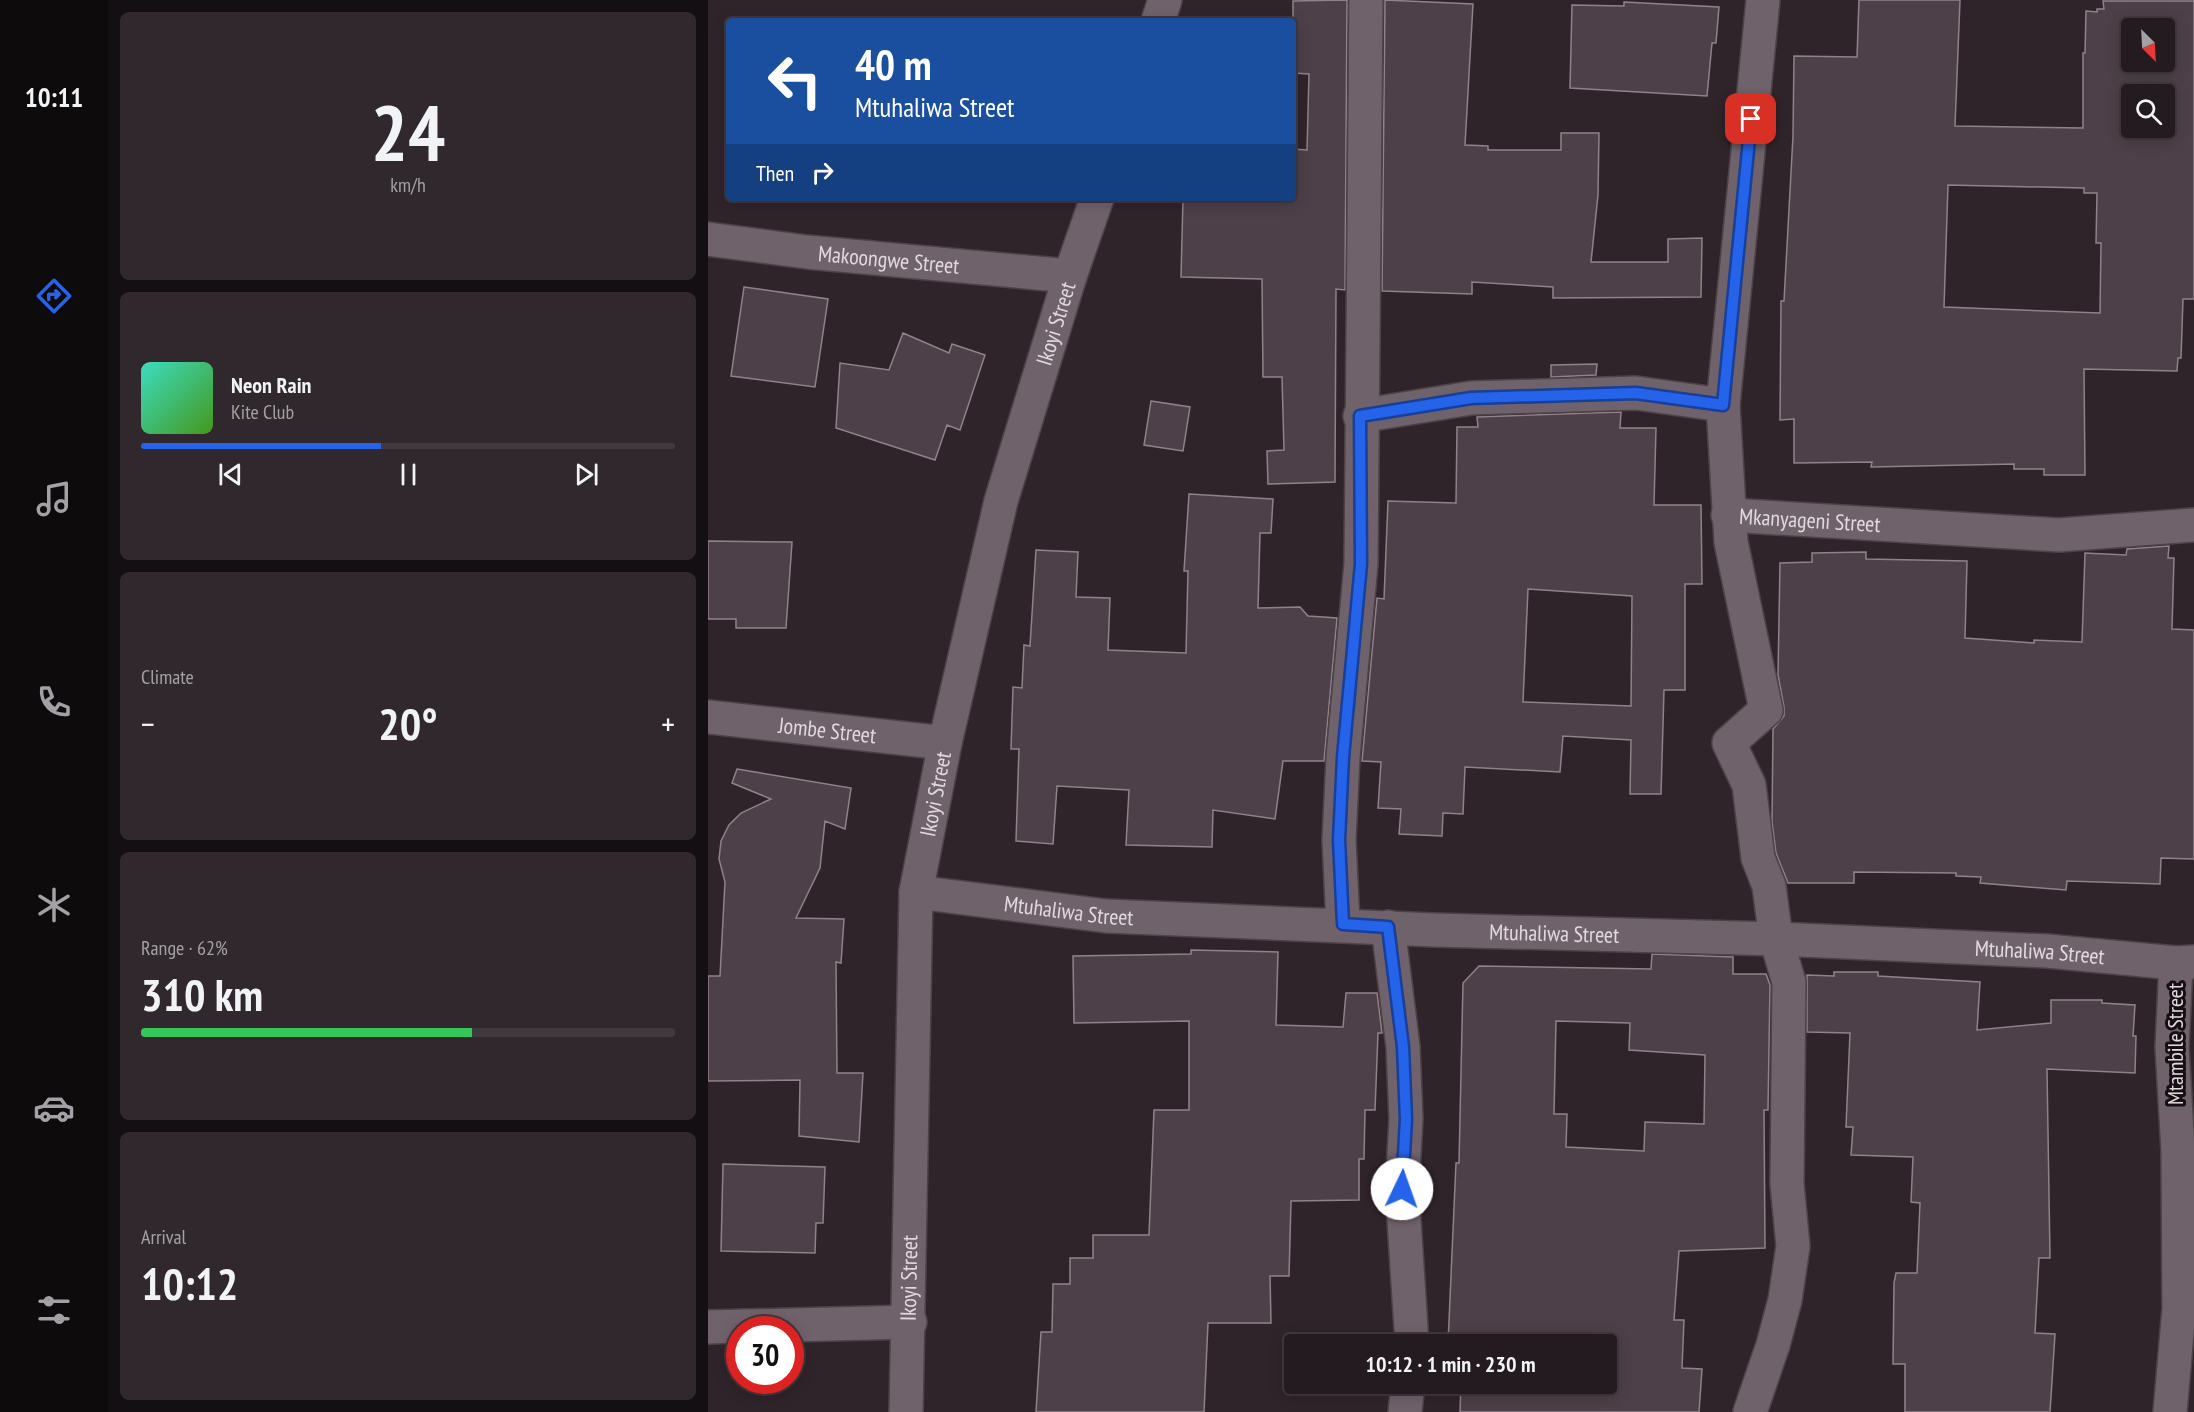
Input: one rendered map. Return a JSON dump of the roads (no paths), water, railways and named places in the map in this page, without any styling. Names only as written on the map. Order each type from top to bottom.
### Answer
[{"type":"street","points":[[1159,18],[1165,0]]},
{"type":"street","points":[[1343,924],[1339,840],[1343,757],[1361,564],[1360,416],[1366,152],[1366,0]]},
{"type":"street","name":"Mkanyageni Street","points":[[1763,0],[1723,405],[1728,515],[2059,535],[2194,525]]},
{"type":"street","name":"Ikoyi Street","points":[[906,1412],[910,1322],[916,892],[945,743],[1001,501],[1070,276],[1096,201]]},
{"type":"street","name":"Makoongwe Street","points":[[708,239],[807,252],[1070,276]]},
{"type":"street","points":[[1360,416],[1471,398],[1636,393],[1723,405]]},
{"type":"street","points":[[1728,515],[1736,568],[1767,710],[1729,743],[1749,785],[1758,858],[1769,886],[1776,939],[1789,982],[1787,1184],[1793,1246],[1785,1300],[1773,1346],[1750,1412]]},
{"type":"street","name":"Jombe Street","points":[[708,717],[945,743]]},
{"type":"street","name":"Mtuhaliwa Street","points":[[916,892],[1106,916],[1776,939],[2047,951],[2185,963]]},
{"type":"street","points":[[1388,927],[1403,1047],[1406,1119],[1402,1189],[1411,1334]]},
{"type":"street","name":"Mtambile Street","points":[[2170,1412],[2180,1309],[2178,1151],[2172,1047],[2185,963]]},
{"type":"street","points":[[708,1327],[910,1322]]},
{"type":"street","points":[[1405,1412],[1407,1394]]}]
